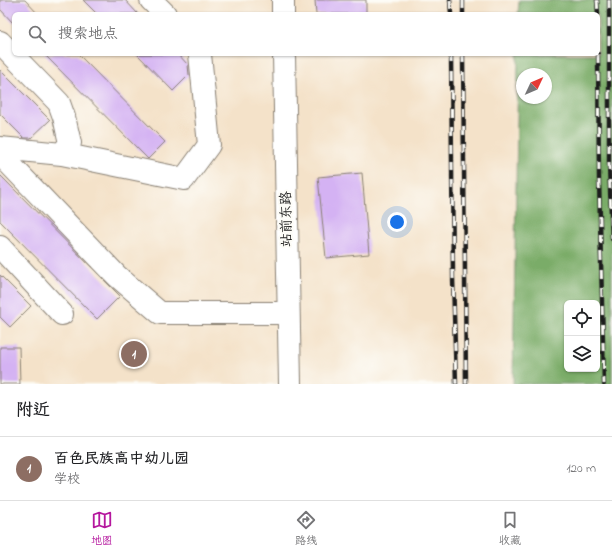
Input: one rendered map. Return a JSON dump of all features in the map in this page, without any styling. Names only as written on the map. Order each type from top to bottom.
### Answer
[{"type":"street","points":[[151,0],[163,12]]},
{"type":"street","points":[[282,0],[283,12]]},
{"type":"street","points":[[0,42],[12,54]]},
{"type":"street","points":[[14,56],[59,103],[70,143],[62,154]]},
{"type":"street","points":[[0,148],[62,154],[184,179],[209,145],[200,56]]},
{"type":"street","name":"站前东路","points":[[284,56],[290,384]]},
{"type":"street","points":[[0,154],[117,276],[160,313],[288,313]]},
{"type":"street","points":[[0,247],[62,314]]},
{"type":"green space","points":[[519,0],[612,0],[612,384],[513,384],[517,104],[552,104],[552,68],[518,68],[518,56],[600,56],[600,12],[518,12]]},
{"type":"building","points":[[0,0],[25,0],[36,12],[12,12],[12,22],[0,9]]},
{"type":"building","points":[[83,0],[125,0],[136,12],[95,12]]},
{"type":"building","points":[[315,0],[366,0],[366,12],[316,12]]},
{"type":"building","points":[[46,56],[80,56],[165,142],[148,159]]},
{"type":"building","points":[[139,56],[180,56],[188,65],[189,75],[173,91]]},
{"type":"building","points":[[0,70],[50,120],[31,138],[24,138],[0,114]]},
{"type":"building","points":[[362,173],[369,254],[326,258],[318,177]]},
{"type":"building","points":[[0,175],[120,296],[97,319],[0,221]]},
{"type":"building","points":[[0,275],[31,306],[10,327],[0,317]]},
{"type":"building","points":[[0,347],[19,347],[20,384],[0,384]]},
{"type":"railway","points":[[450,0],[451,12]]},
{"type":"railway","points":[[463,0],[463,12]]},
{"type":"railway","points":[[597,0],[598,12]]},
{"type":"railway","points":[[609,0],[609,165],[612,239]]},
{"type":"railway","points":[[451,56],[453,277],[456,384]]},
{"type":"railway","points":[[463,56],[466,384]]},
{"type":"railway","points":[[598,56],[599,179],[604,384]]},
{"type":"place","name":"百色民族高中幼儿园","points":[[134,354]]}]
